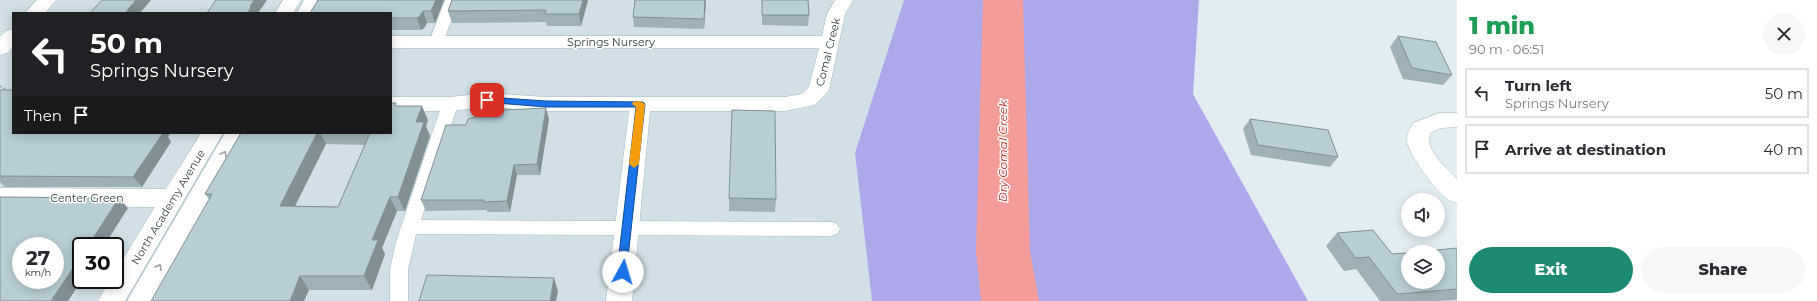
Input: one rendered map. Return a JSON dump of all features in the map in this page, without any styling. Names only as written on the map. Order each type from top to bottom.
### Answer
[{"type":"street","points":[[35,12],[47,0]]},
{"type":"street","points":[[285,12],[292,0]]},
{"type":"street","points":[[307,12],[313,0]]},
{"type":"street","name":"Comal Creek","points":[[640,104],[785,104],[808,100],[816,94],[821,86],[836,14],[844,0]]},
{"type":"street","points":[[0,48],[12,36]]},
{"type":"street","name":"Springs Nursery","points":[[392,42],[830,42]]},
{"type":"street","points":[[392,104],[450,104],[487,100],[546,104],[640,104],[620,301]]},
{"type":"street","points":[[1457,120],[1439,121],[1421,128],[1418,140],[1419,146],[1430,162],[1457,194]]},
{"type":"street","name":"North Academy Avenue","points":[[111,301],[211,134]]},
{"type":"street","name":"North Academy Avenue","points":[[140,301],[235,134]]},
{"type":"street","name":"Center Green","points":[[0,197],[173,198]]},
{"type":"lane","points":[[436,42],[452,0]]},
{"type":"lane","points":[[399,301],[399,270],[409,227],[450,104]]},
{"type":"lane","points":[[409,227],[831,229]]},
{"type":"path","points":[[0,86],[8,89],[12,93]]},
{"type":"shaded area","points":[[0,0],[904,0],[855,153],[872,301],[0,301]]},
{"type":"shaded area","points":[[904,0],[1199,0],[1193,94],[1308,301],[872,301],[855,153]]},
{"type":"building","points":[[102,0],[136,0],[126,12],[91,12]]},
{"type":"building","points":[[216,0],[254,0],[248,12],[208,12]]},
{"type":"building","points":[[318,0],[436,0],[431,11],[423,11],[417,18],[392,18],[392,12],[311,12]]},
{"type":"building","points":[[452,0],[583,0],[579,14],[545,14],[546,10],[448,11]]},
{"type":"building","points":[[635,0],[705,0],[704,19],[633,17]]},
{"type":"building","points":[[762,0],[808,0],[809,15],[762,15]]},
{"type":"building","points":[[1398,36],[1436,42],[1452,75],[1412,68]]},
{"type":"building","points":[[0,90],[12,90],[12,134],[162,134],[133,177],[0,176]]},
{"type":"building","points":[[392,103],[396,103],[395,106],[422,106],[416,122],[424,122],[398,197],[390,197],[372,240],[378,240],[364,276],[300,276],[290,301],[151,301],[212,194],[205,194],[240,134],[316,134],[280,206],[338,207],[370,134],[392,134]]},
{"type":"building","points":[[546,108],[537,164],[514,165],[507,201],[484,202],[484,200],[421,200],[446,125],[466,125],[468,119],[475,117],[502,117],[504,110]]},
{"type":"building","points":[[732,110],[775,111],[776,199],[729,198]]},
{"type":"building","points":[[1250,119],[1328,130],[1338,157],[1258,145]]},
{"type":"building","points":[[0,197],[119,198],[94,237],[72,237],[72,270],[64,282],[64,237],[12,237],[12,289],[59,289],[51,301],[0,301]]},
{"type":"building","points":[[1373,230],[1392,254],[1401,253],[1401,289],[1445,289],[1445,249],[1457,248],[1457,289],[1397,294],[1369,257],[1356,258],[1337,233]]},
{"type":"building","points":[[427,275],[554,278],[550,301],[419,301]]},
{"type":"waterway","name":"Dry Comal Creek","points":[[1003,0],[1003,251],[1010,301]]},
{"type":"slow traffic","points":[[634,164],[640,104],[636,104]]},
{"type":"route","points":[[487,100],[546,104],[640,104],[623,272]]}]
